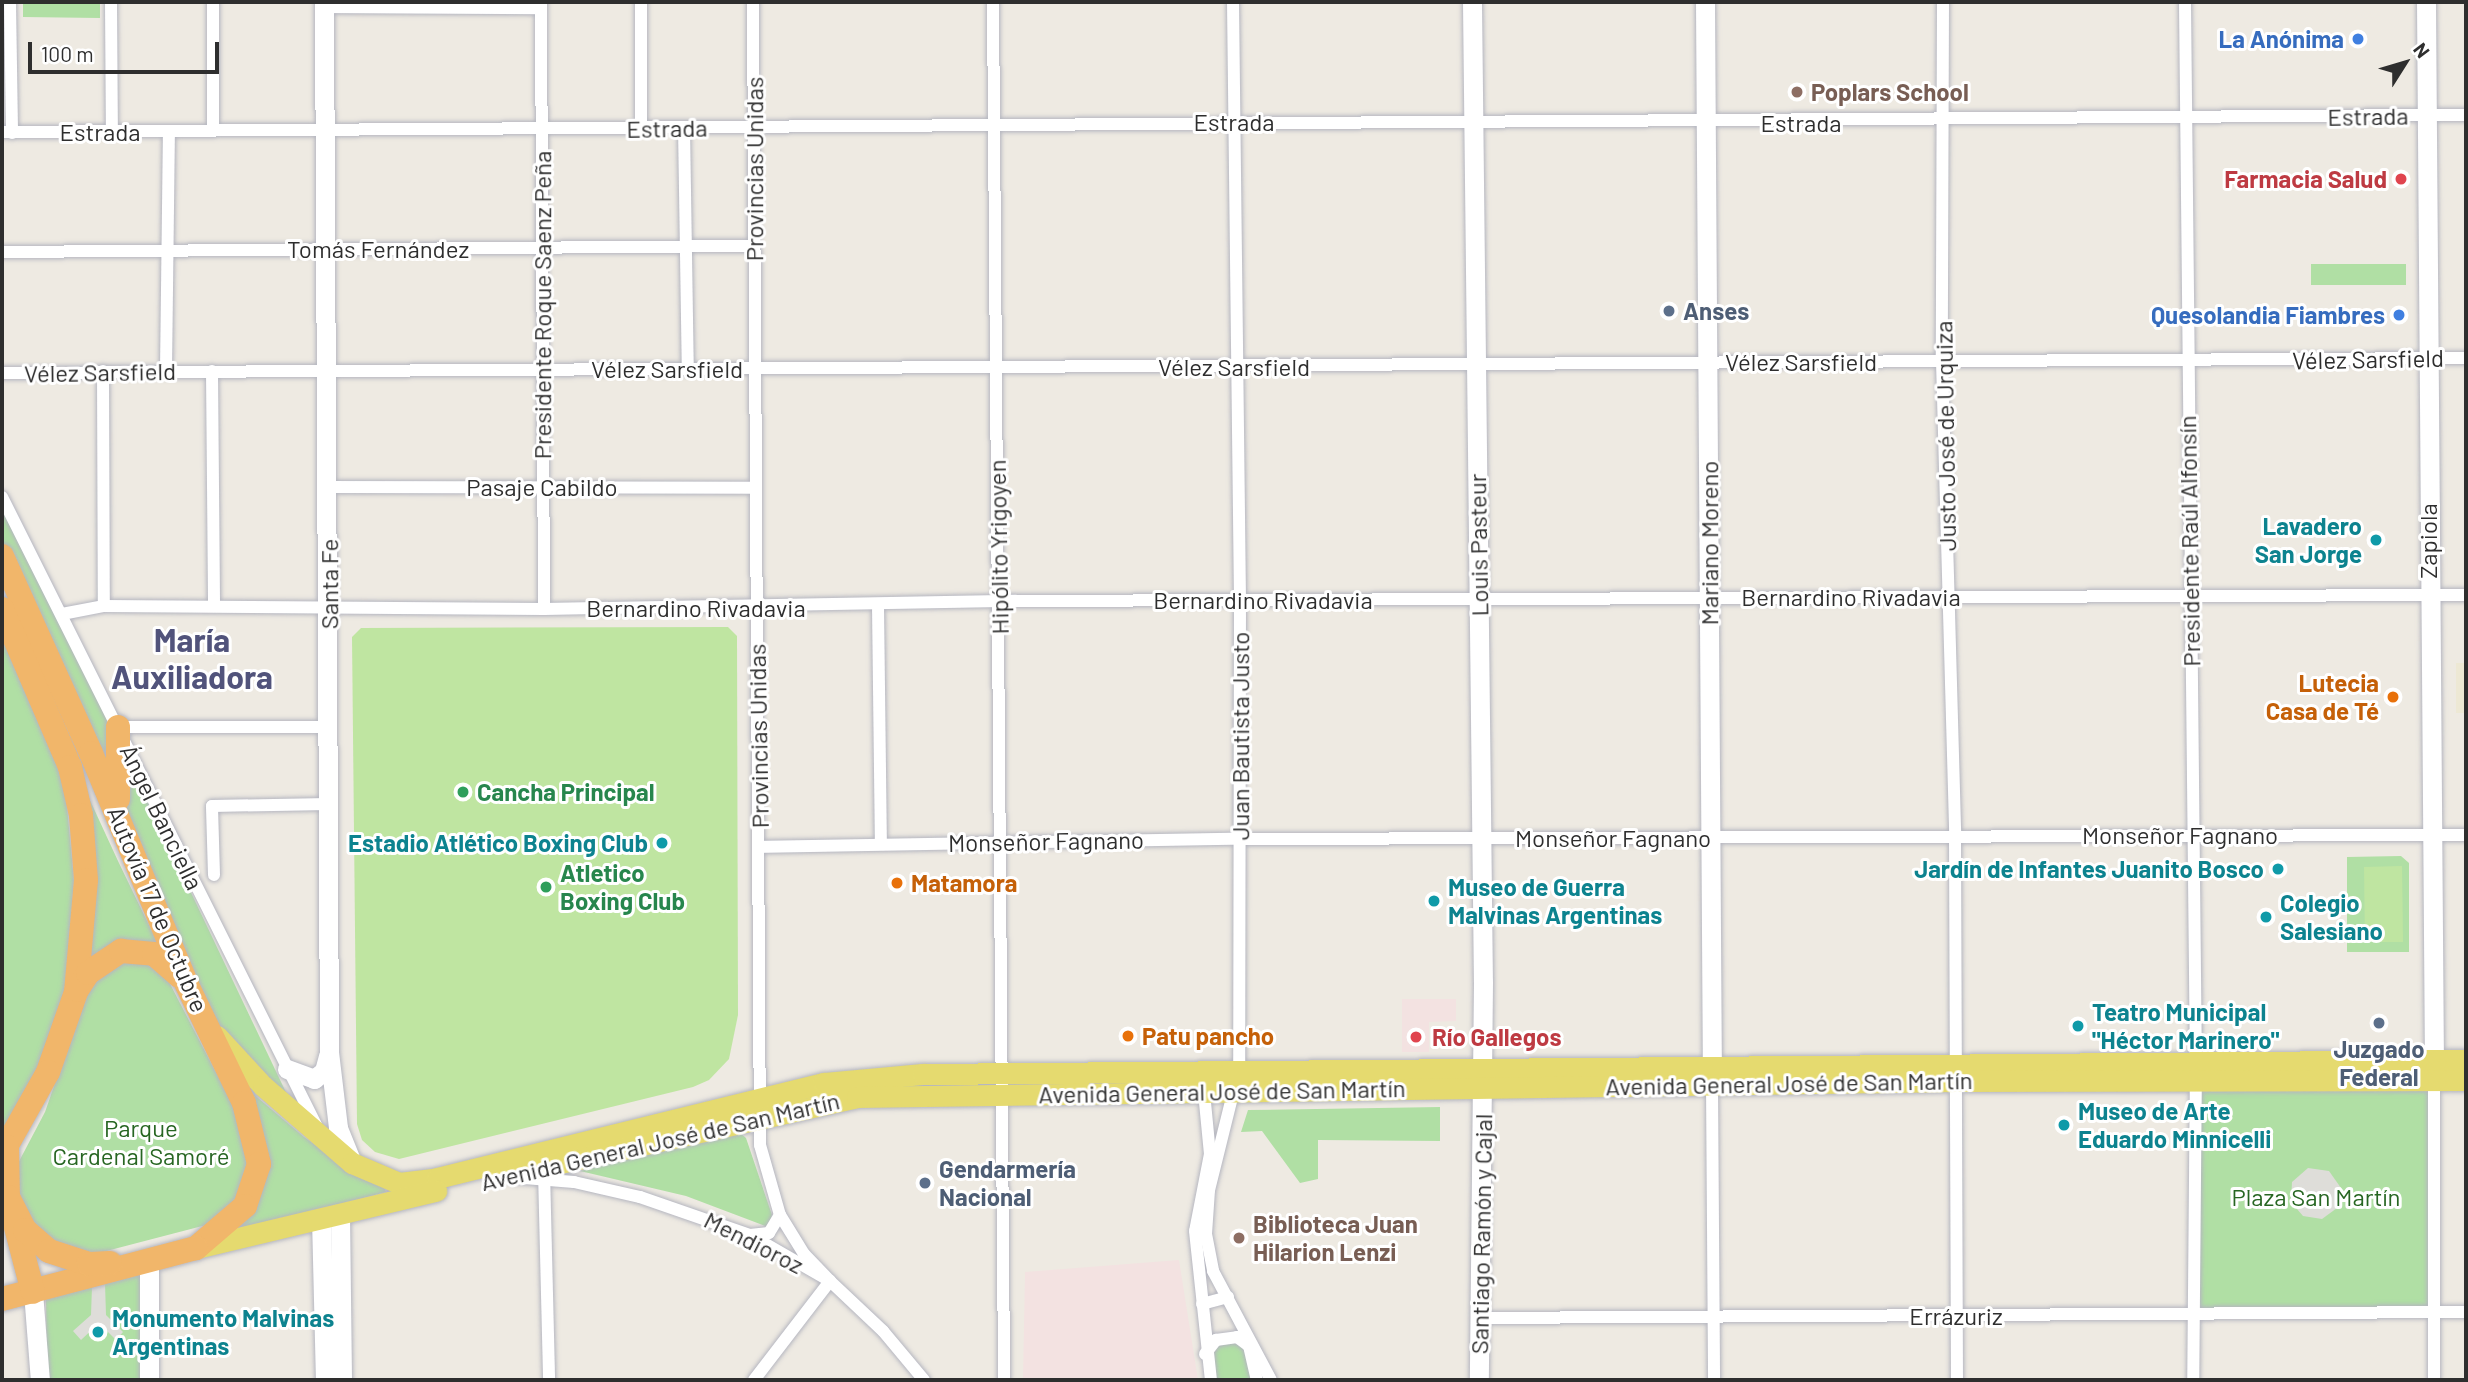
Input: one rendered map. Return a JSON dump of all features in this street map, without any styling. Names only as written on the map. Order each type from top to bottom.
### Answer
[{"type":"highway","name":"Autovía 17 de Octubre","points":[[2,556],[187,985],[211,1029],[244,1103],[260,1164],[245,1206],[196,1248]]},
{"type":"highway","name":"Autovía 17 de Octubre","points":[[2,609],[53,720],[78,791],[86,880],[76,992],[48,1072],[4,1151]]},
{"type":"highway","points":[[117,726],[115,771],[124,835]]},
{"type":"highway","points":[[76,992],[103,961],[121,951],[138,950],[166,962],[187,985]]},
{"type":"highway","points":[[4,1151],[8,1197],[33,1292]]},
{"type":"highway","points":[[8,1197],[26,1230],[59,1255],[89,1264],[147,1259]]},
{"type":"highway","name":"Avenida General José de San Martín","points":[[2,1299],[196,1248]]},
{"type":"main road","name":"Avenida General José de San Martín","points":[[211,1029],[263,1086],[352,1163],[384,1180],[413,1182],[759,1108]]},
{"type":"main road","name":"Avenida General José de San Martín","points":[[196,1248],[500,1176],[545,1172],[854,1080],[1000,1082],[1236,1092],[1482,1078],[1956,1071],[2434,1070],[2466,1060]]},
{"type":"main road","name":"Avenida General José de San Martín","points":[[1000,1082],[1239,1069],[1482,1078]]},
{"type":"main road","name":"Avenida General José de San Martín","points":[[2434,1070],[2466,1080]]},
{"type":"street","points":[[7,132],[10,2]]},
{"type":"street","points":[[111,2],[112,132]]},
{"type":"street","points":[[213,2],[213,131]]},
{"type":"street","points":[[641,2],[641,128]]},
{"type":"street","name":"Provincias Unidas","points":[[753,2],[759,1108],[763,1167],[780,1215],[804,1254],[830,1282]]},
{"type":"street","name":"Hipólito Yrigoyen","points":[[993,2],[1004,1380]]},
{"type":"street","name":"Juan Bautista Justo","points":[[1201,1249],[1209,1190],[1236,1092],[1239,1069],[1240,600],[1233,2]]},
{"type":"street","name":"Louis Pasteur","points":[[1472,2],[1482,1078]]},
{"type":"street","name":"Mariano Moreno","points":[[1705,2],[1712,1074]]},
{"type":"street","name":"Justo José de Urquiza","points":[[1943,2],[1940,122],[1942,361],[1955,837],[1957,1380]]},
{"type":"street","name":"Presidente Raúl Alfonsín","points":[[2185,2],[2196,1072],[2193,1380]]},
{"type":"street","name":"Zapiola","points":[[2426,2],[2428,596],[2434,1070]]},
{"type":"street","points":[[324,4],[541,5]]},
{"type":"street","name":"Santa Fe","points":[[324,4],[330,609],[329,1052],[338,1128],[352,1163]]},
{"type":"street","name":"Presidente Roque Saenz Peña","points":[[541,5],[544,609]]},
{"type":"street","name":"Estrada","points":[[7,132],[169,133],[1235,122],[1472,125],[1940,122],[2466,116]]},
{"type":"street","points":[[684,127],[688,369]]},
{"type":"street","points":[[166,371],[169,133]]},
{"type":"street","name":"Tomás Fernández","points":[[2,253],[754,246]]},
{"type":"street","name":"Vélez Sarsfield","points":[[2,373],[328,369],[1475,366],[1942,361],[2187,363],[2466,358]]},
{"type":"street","points":[[103,371],[104,606]]},
{"type":"street","points":[[212,371],[214,606]]},
{"type":"street","name":"Pasaje Cabildo","points":[[329,487],[755,488]]},
{"type":"street","name":"Ángel Banciella","points":[[2,497],[323,1138]]},
{"type":"street","name":"Bernardino Rivadavia","points":[[61,614],[104,606],[544,609],[1240,600],[2466,595]]},
{"type":"street","points":[[878,606],[881,844]]},
{"type":"street","points":[[117,726],[328,727]]},
{"type":"street","points":[[214,875],[212,806],[328,804]]},
{"type":"street","name":"Monseñor Fagnano","points":[[759,847],[1240,839],[2466,835]]},
{"type":"street","points":[[287,1069],[314,1079],[324,1071],[329,1052]]},
{"type":"street","points":[[2434,1070],[2434,1380]]},
{"type":"street","points":[[1712,1074],[1714,1380]]},
{"type":"street","name":"Santiago Ramón y Cajal","points":[[1479,1380],[1482,1078]]},
{"type":"street","points":[[1204,1092],[1210,1145],[1196,1212],[1201,1249],[1199,1276],[1205,1354],[1211,1380]]},
{"type":"street","points":[[545,1172],[549,1380]]},
{"type":"street","name":"Mendioroz","points":[[545,1172],[673,1206],[750,1235],[830,1282],[883,1331],[925,1380]]},
{"type":"street","points":[[750,1235],[769,1233],[780,1215]]},
{"type":"street","points":[[325,1380],[330,1216]]},
{"type":"street","points":[[330,1216],[342,1380]]},
{"type":"street","points":[[1201,1249],[1271,1380]]},
{"type":"street","points":[[147,1259],[149,1380]]},
{"type":"street","points":[[1199,1276],[1213,1271]]},
{"type":"street","points":[[755,1380],[830,1282]]},
{"type":"street","points":[[33,1292],[40,1380]]},
{"type":"street","points":[[1202,1304],[1228,1297]]},
{"type":"street","name":"Errázuriz","points":[[1479,1318],[2193,1316],[2466,1312]]},
{"type":"street","points":[[1205,1354],[1224,1336],[1237,1337],[1251,1343]]},
{"type":"street","points":[[1251,1343],[1257,1380]]},
{"type":"shaded area","points":[[2456,663],[2466,663],[2466,713],[2456,713]]},
{"type":"shaded area","name":"Río Gallegos","points":[[1402,999],[1456,999],[1456,1021],[1429,1022],[1429,1052],[1402,1052]]},
{"type":"shaded area","points":[[2308,1168],[2329,1171],[2341,1188],[2337,1208],[2322,1219],[2303,1216],[2291,1202],[2292,1182]]},
{"type":"shaded area","points":[[1179,1260],[1198,1380],[1023,1380],[1025,1272]]},
{"type":"shaded area","points":[[105,1283],[106,1315],[123,1332],[116,1340],[99,1323],[81,1340],[73,1331],[91,1315],[92,1286]]},
{"type":"green space","points":[[23,2],[100,2],[100,18],[23,17]]},
{"type":"green space","points":[[2311,264],[2406,264],[2406,285],[2311,285]]},
{"type":"green space","points":[[2,508],[112,728],[108,765],[2,546]]},
{"type":"green space","name":"Atletico Boxing Club","points":[[728,627],[737,636],[738,1015],[729,1059],[709,1080],[693,1087],[399,1159],[375,1152],[362,1140],[357,1124],[352,637],[361,628]]},
{"type":"green space","points":[[2,630],[46,726],[66,796],[74,881],[64,997],[38,1073],[2,1138]]},
{"type":"green space","points":[[121,745],[291,1103],[221,1030],[128,833]]},
{"type":"green space","points":[[82,783],[118,861],[163,954],[86,962]]},
{"type":"green space","points":[[2401,856],[2409,863],[2409,952],[2347,952],[2347,857]]},
{"type":"green space","points":[[2402,866],[2403,942],[2365,942],[2364,867]]},
{"type":"green space","name":"Parque Cardenal Samoré","points":[[122,961],[146,964],[167,978],[235,1109],[251,1165],[247,1189],[210,1224],[91,1255],[53,1243],[22,1209],[15,1169],[45,1112],[92,983]]},
{"type":"green space","name":"Plaza San Martín","points":[[2434,1080],[2433,1312],[2193,1316],[2196,1081]]},
{"type":"green space","points":[[243,1085],[304,1137],[345,1166],[383,1185],[386,1192],[230,1233],[253,1207]]},
{"type":"green space","points":[[1440,1107],[1440,1141],[1318,1140],[1318,1179],[1300,1183],[1262,1131],[1241,1132],[1248,1110]]},
{"type":"green space","points":[[739,1132],[746,1138],[772,1215],[768,1227],[686,1196],[580,1171]]},
{"type":"green space","points":[[141,1267],[144,1380],[47,1380],[46,1298]]},
{"type":"green space","points":[[1230,1341],[1244,1348],[1252,1380],[1215,1380],[1213,1354],[1221,1343]]},
{"type":"place","name":"La Anónima","points":[[2358,39]]},
{"type":"place","name":"Poplars School","points":[[1797,92]]},
{"type":"place","name":"Farmacia Salud","points":[[2401,179]]},
{"type":"place","name":"Anses","points":[[1669,311]]},
{"type":"place","name":"Quesolandia Fiambres","points":[[2399,315]]},
{"type":"place","name":"Lavadero San Jorge","points":[[2376,540]]},
{"type":"place","name":"Lutecia Casa de Té","points":[[2393,697]]},
{"type":"place","name":"Cancha Principal","points":[[463,792]]},
{"type":"place","name":"Estadio Atlético Boxing Club","points":[[662,843]]},
{"type":"place","name":"Jardín de Infantes Juanito Bosco","points":[[2278,869]]},
{"type":"place","name":"Matamora","points":[[897,883]]},
{"type":"place","name":"Atletico Boxing Club","points":[[546,887]]},
{"type":"place","name":"Museo de Guerra Malvinas Argentinas","points":[[1434,901]]},
{"type":"place","name":"Colegio Salesiano","points":[[2266,917]]},
{"type":"place","name":"Juzgado Federal","points":[[2379,1023]]},
{"type":"place","name":"Teatro Municipal \"Héctor Marinero\"","points":[[2078,1026]]},
{"type":"place","name":"Patu pancho","points":[[1128,1036]]},
{"type":"place","name":"Río Gallegos","points":[[1416,1037]]},
{"type":"place","name":"Museo de Arte Eduardo Minnicelli","points":[[2064,1125]]},
{"type":"place","name":"Gendarmería Nacional","points":[[925,1183]]},
{"type":"place","name":"Biblioteca Juan Hilarion Lenzi","points":[[1239,1238]]},
{"type":"place","name":"Monumento Malvinas Argentinas","points":[[98,1332]]},
{"type":"district","name":"María Auxiliadora","points":[[192,658]]}]
